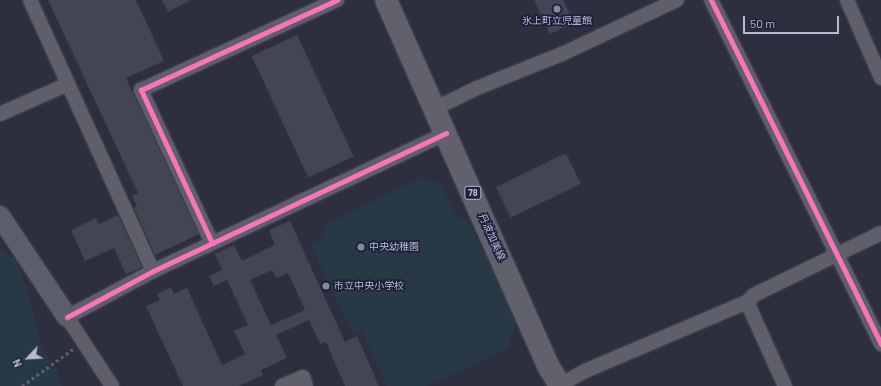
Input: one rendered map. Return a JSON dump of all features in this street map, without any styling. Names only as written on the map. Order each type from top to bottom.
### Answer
[{"type":"main road","name":"丹波加美線","points":[[386,0],[436,108],[548,367],[559,386]]},
{"type":"street","points":[[30,0],[153,271]]},
{"type":"street","points":[[212,243],[141,90],[337,0]]},
{"type":"street","points":[[436,108],[476,88],[562,54],[677,0]]},
{"type":"street","points":[[711,0],[834,255],[881,344]]},
{"type":"street","points":[[847,0],[881,78]]},
{"type":"street","points":[[0,114],[68,84]]},
{"type":"street","points":[[66,317],[153,271],[446,133]]},
{"type":"street","points":[[0,216],[112,386]]},
{"type":"street","points":[[559,386],[746,302],[754,295],[881,233]]},
{"type":"street","points":[[746,302],[785,386]]},
{"type":"street","points":[[282,386],[303,377],[306,386]]},
{"type":"path","points":[[22,386],[83,342]]},
{"type":"shaded area","points":[[422,178],[440,184],[458,220],[467,217],[516,322],[507,349],[427,386],[387,386],[361,330],[353,334],[311,245],[322,236],[326,224]]},
{"type":"shaded area","points":[[0,249],[17,261],[28,292],[41,348],[56,368],[62,386],[0,386]]},
{"type":"building","points":[[48,0],[136,0],[164,61],[126,78],[199,234],[155,255],[134,208],[137,206],[132,196],[138,193]]},
{"type":"building","points":[[162,0],[191,0],[168,12]]},
{"type":"building","points":[[534,0],[563,0],[574,23],[550,34]]},
{"type":"building","points":[[297,35],[354,156],[308,178],[252,56]]},
{"type":"building","points":[[566,153],[581,184],[511,218],[496,187]]},
{"type":"building","points":[[118,215],[142,267],[126,274],[114,248],[85,261],[71,230],[96,218],[99,224]]},
{"type":"building","points":[[290,221],[345,342],[357,336],[379,386],[345,386],[326,342],[320,344],[309,320],[276,335],[287,358],[261,370],[263,375],[239,386],[183,386],[146,306],[160,300],[157,294],[171,287],[174,294],[187,288],[222,365],[245,354],[234,331],[248,325],[227,280],[214,286],[209,276],[222,270],[215,254],[234,245],[242,261],[275,245],[269,230]],"holes":[[[272,270],[276,278],[288,273],[305,310],[271,325],[250,280]]]},
{"type":"cycle path","points":[[212,243],[141,90],[337,0]]},
{"type":"cycle path","points":[[711,0],[881,344]]},
{"type":"cycle path","points":[[67,317],[153,271],[446,133]]},
{"type":"place","name":"氷上町立児童館","points":[[557,9]]},
{"type":"place","name":"中央幼稚園","points":[[361,247]]},
{"type":"place","name":"市立中央小学校","points":[[326,286]]}]
